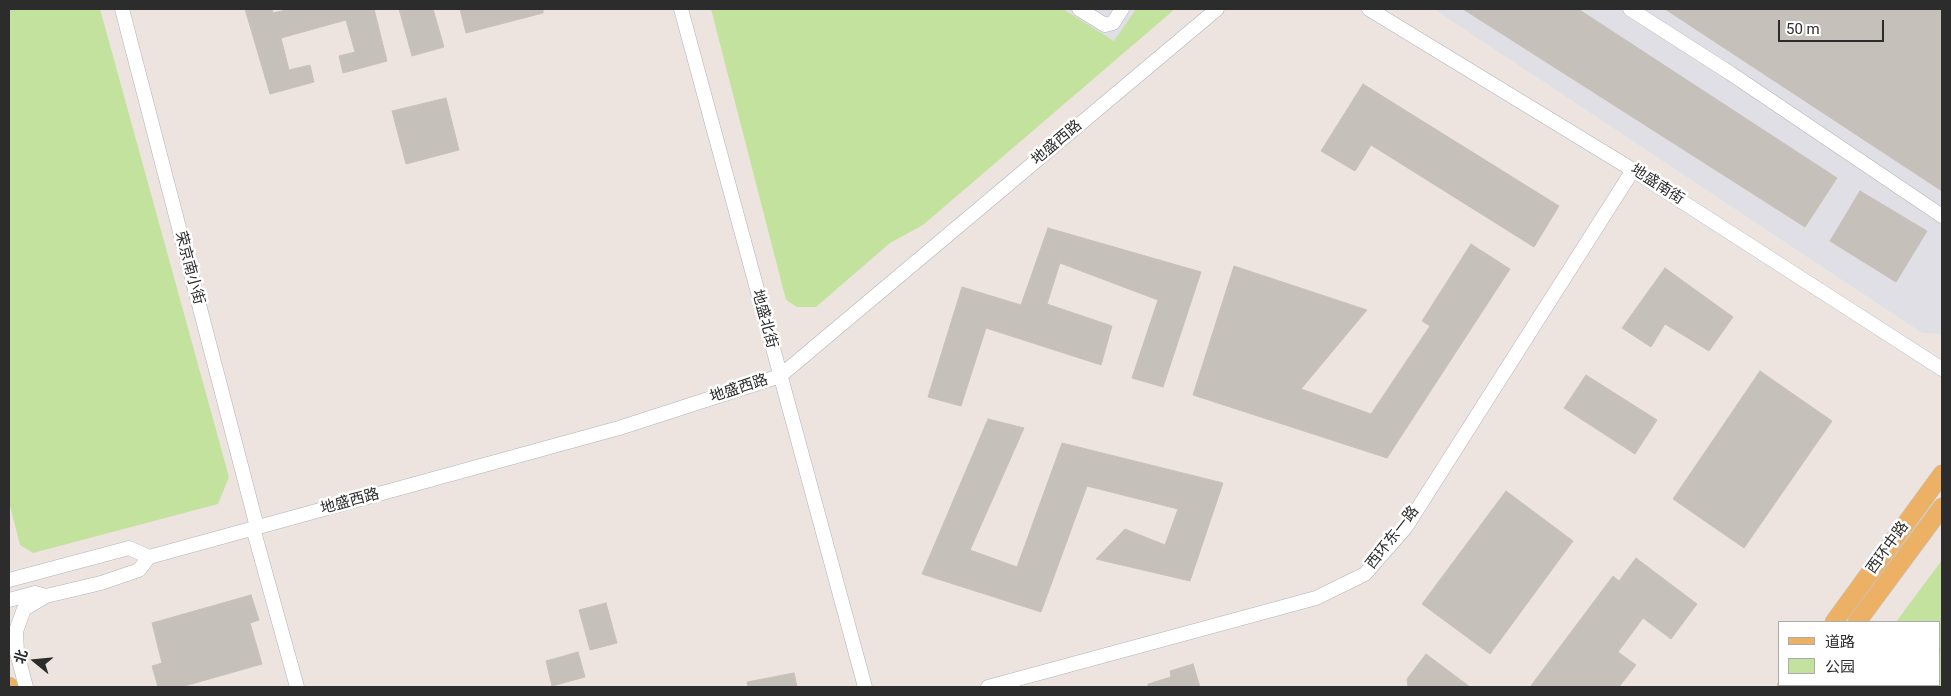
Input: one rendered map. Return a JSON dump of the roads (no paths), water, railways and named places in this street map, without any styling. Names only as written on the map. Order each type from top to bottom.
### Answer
[{"type":"main road","name":"西环中路","points":[[1835,621],[1942,474]]},
{"type":"main road","name":"西环中路","points":[[1858,621],[1942,507]]},
{"type":"street","name":"荣京南小街","points":[[122,9],[297,687]]},
{"type":"street","name":"地盛北街","points":[[681,9],[865,687]]},
{"type":"street","points":[[1079,9],[1105,25],[1113,23],[1122,9]]},
{"type":"street","name":"地盛西路","points":[[9,600],[35,593],[46,596],[101,583],[139,570],[148,557],[619,428],[780,376],[1217,9]]},
{"type":"street","name":"地盛南街","points":[[1369,9],[1633,170],[1942,369]]},
{"type":"street","points":[[1630,9],[1730,73],[1942,216]]},
{"type":"street","name":"西环东一路","points":[[988,687],[1316,598],[1365,574],[1406,527],[1633,170]]},
{"type":"street","points":[[9,580],[129,548],[148,557]]},
{"type":"street","points":[[9,568],[14,571],[33,573]]},
{"type":"street","points":[[26,687],[17,653],[16,631],[24,609],[46,596]]}]
